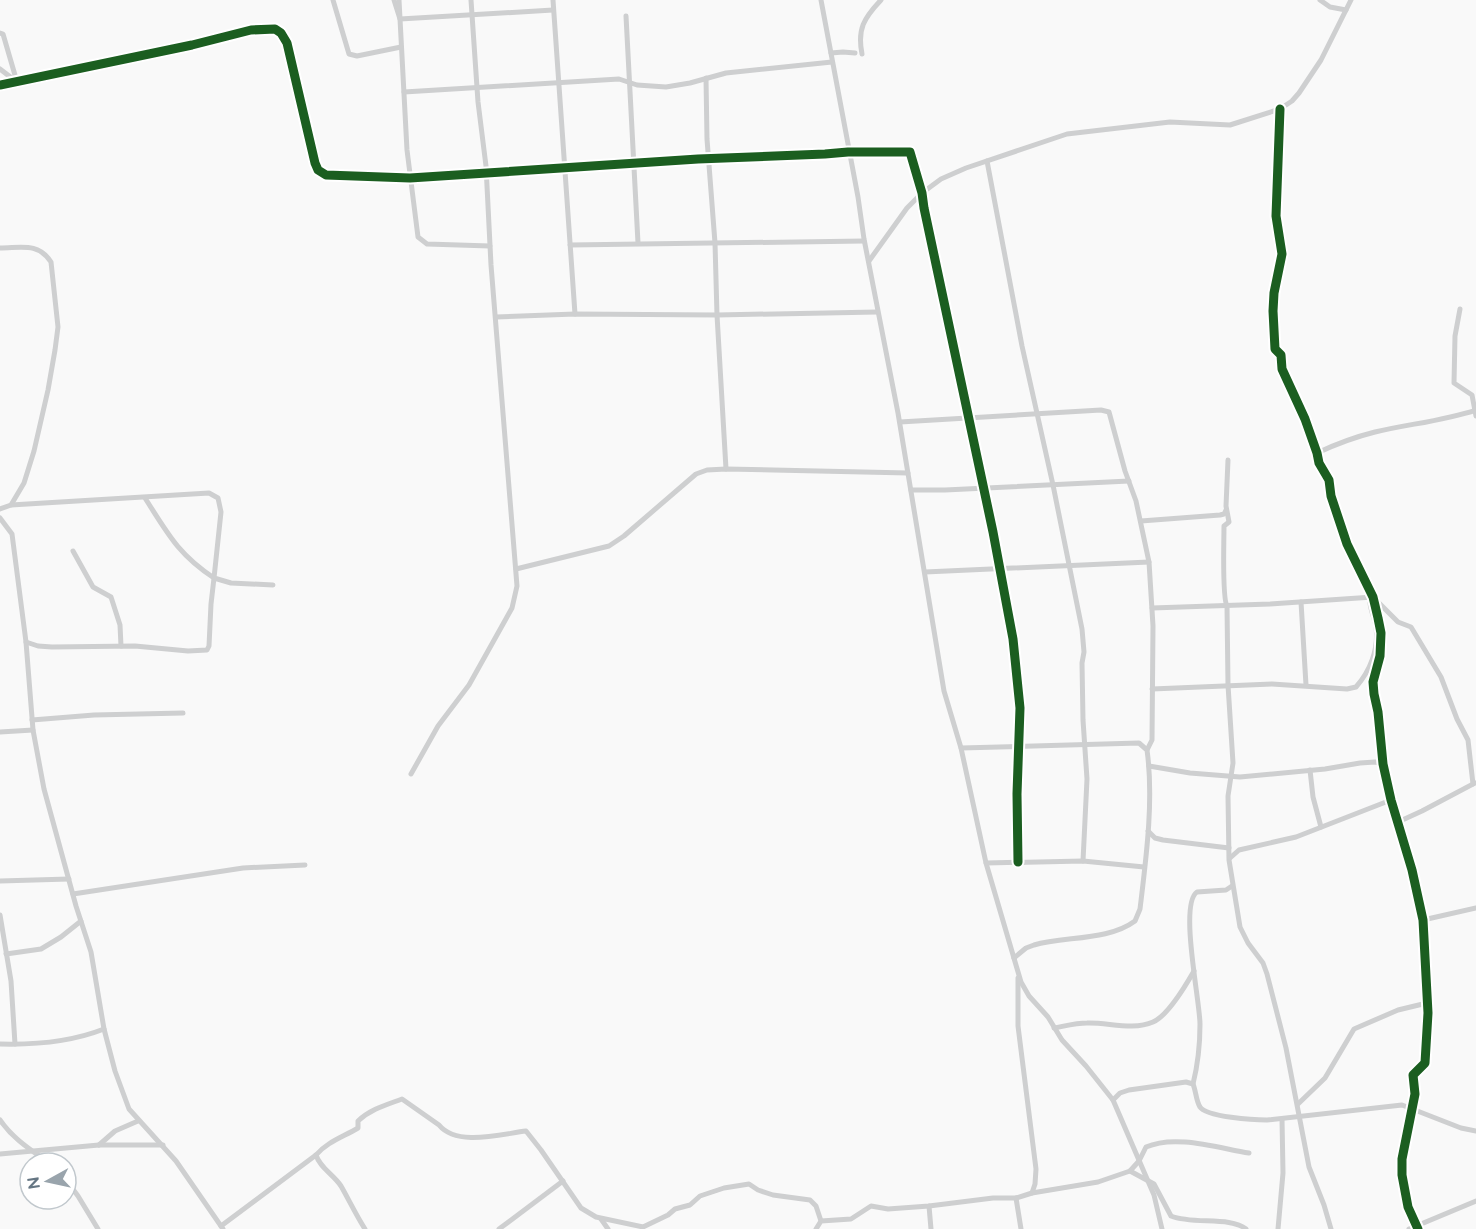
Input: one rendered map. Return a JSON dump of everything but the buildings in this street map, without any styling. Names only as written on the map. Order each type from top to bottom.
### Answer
[{"type":"street","points":[[333,0],[349,54],[357,56],[401,47]]},
{"type":"street","points":[[394,0],[400,19]]},
{"type":"street","points":[[399,0],[410,178],[418,237],[427,244],[490,246]]},
{"type":"street","points":[[411,774],[438,726],[469,685],[512,608],[517,586],[471,0]]},
{"type":"street","points":[[553,0],[575,314]]},
{"type":"street","points":[[821,0],[877,312],[889,358],[944,689],[961,748],[986,864],[1024,988],[1062,1040],[1113,1100],[1154,1195],[1162,1229]]},
{"type":"street","points":[[831,53],[858,53],[859,37],[864,21],[880,0]]},
{"type":"street","points":[[1320,0],[1330,7],[1346,10]]},
{"type":"street","points":[[869,261],[907,208],[922,193],[941,179],[987,160],[1067,134],[1170,122],[1230,125],[1280,109],[1299,93],[1321,60],[1351,0]]},
{"type":"street","points":[[400,19],[553,10]]},
{"type":"street","points":[[626,16],[638,243]]},
{"type":"street","points":[[0,85],[192,45],[252,30],[273,28],[281,33],[286,43],[318,170],[322,174],[332,176],[410,178],[709,159],[848,152],[910,152],[922,193],[1013,639],[1020,708],[1017,794],[1018,862]]},
{"type":"street","points":[[0,33],[3,34],[17,81]]},
{"type":"street","points":[[404,92],[619,79],[637,85],[666,87],[726,73],[832,62]]},
{"type":"street","points":[[0,69],[17,81]]},
{"type":"street","points":[[706,78],[726,469]]},
{"type":"street","points":[[1280,109],[1276,216],[1282,254],[1273,311],[1275,349],[1281,355],[1282,369],[1299,402],[1319,463],[1329,480],[1331,496],[1347,544],[1373,597],[1381,633],[1380,656],[1373,682],[1383,764],[1423,920],[1427,1003],[1425,1063],[1413,1076],[1415,1094],[1402,1159],[1402,1175],[1408,1207],[1418,1227]]},
{"type":"street","points":[[987,160],[1022,346],[1070,566],[1083,643],[1087,779],[1083,861]]},
{"type":"street","points":[[570,245],[864,241]]},
{"type":"street","points":[[0,248],[36,248],[47,255],[51,262],[58,327],[48,390],[34,451],[24,483],[11,506]]},
{"type":"street","points":[[1317,453],[1344,441],[1375,432],[1476,412],[1472,395],[1454,383],[1455,336],[1460,309]]},
{"type":"street","points":[[496,317],[575,314],[717,315],[877,312]]},
{"type":"street","points":[[900,422],[1108,411],[1141,521],[1149,562],[1152,609],[1152,740],[1147,750],[1149,766],[1148,831],[1138,916],[1131,924],[1084,938],[1034,945],[1026,948],[1014,958]]},
{"type":"street","points":[[1228,460],[1229,522],[1224,525],[1223,529],[1224,596],[1227,606],[1228,685],[1233,763],[1228,796],[1228,847],[1232,886],[1240,927],[1248,943],[1263,963],[1267,974],[1298,1104],[1309,1167],[1331,1229]]},
{"type":"street","points":[[516,569],[609,546],[702,471],[726,469],[908,473]]},
{"type":"street","points":[[911,490],[1129,481]]},
{"type":"street","points":[[0,509],[11,506],[209,493],[218,498],[222,512],[207,650],[188,651],[121,646],[52,647],[26,642]]},
{"type":"street","points":[[145,498],[174,544],[196,566],[214,578],[231,582],[273,585]]},
{"type":"street","points":[[1141,521],[1220,515],[1224,514],[1227,509]]},
{"type":"street","points":[[0,518],[12,534],[26,642],[33,730],[44,789],[91,952],[104,1029],[122,1092],[129,1109],[176,1161],[222,1227],[316,1155],[326,1144],[358,1128],[358,1120],[365,1114],[402,1099],[443,1130],[461,1139],[526,1131],[585,1212],[601,1219],[643,1227],[675,1209],[690,1205],[700,1197],[724,1188],[749,1184],[773,1195],[810,1200],[816,1206],[821,1221]]},
{"type":"street","points":[[73,550],[93,587],[111,597],[120,625],[121,646]]},
{"type":"street","points":[[925,572],[1149,562]]},
{"type":"street","points":[[1152,689],[1228,685],[1306,685],[1350,689],[1359,685],[1375,653],[1376,626],[1370,603],[1373,597]]},
{"type":"street","points":[[1152,609],[1373,597],[1398,622],[1411,627],[1445,686],[1457,719],[1468,740],[1475,783],[1422,812],[1398,822]]},
{"type":"street","points":[[1301,602],[1306,685]]},
{"type":"street","points":[[32,720],[94,715],[183,713]]},
{"type":"street","points":[[0,732],[33,730]]},
{"type":"street","points":[[961,748],[1139,743],[1147,750]]},
{"type":"street","points":[[1149,766],[1169,771],[1255,776],[1369,762],[1383,764]]},
{"type":"street","points":[[1310,770],[1313,797],[1321,828]]},
{"type":"street","points":[[1148,831],[1155,838],[1163,840],[1239,850],[1321,828],[1391,800]]},
{"type":"street","points":[[1229,860],[1239,850]]},
{"type":"street","points":[[986,864],[1083,861],[1144,867]]},
{"type":"street","points":[[73,894],[243,868],[305,865]]},
{"type":"street","points":[[0,881],[69,879]]},
{"type":"street","points":[[1232,886],[1226,890],[1197,892],[1191,899],[1190,929],[1200,1022],[1200,1056],[1193,1084],[1203,1111],[1254,1120],[1282,1119],[1402,1105],[1461,1128],[1476,1131]]},
{"type":"street","points":[[1423,920],[1476,908]]},
{"type":"street","points":[[0,915],[11,981],[15,1044]]},
{"type":"street","points":[[6,954],[41,949],[81,921]]},
{"type":"street","points":[[1054,1028],[1084,1023],[1120,1025],[1153,1022],[1159,1018],[1194,971]]},
{"type":"street","points":[[1018,973],[1018,1026],[1036,1168],[1032,1193]]},
{"type":"street","points":[[1298,1104],[1325,1078],[1354,1029],[1398,1010],[1427,1003]]},
{"type":"street","points":[[0,1044],[71,1040],[104,1029]]},
{"type":"street","points":[[1113,1100],[1120,1093],[1129,1090],[1186,1082],[1193,1084]]},
{"type":"street","points":[[1278,1229],[1283,1173],[1282,1119]]},
{"type":"street","points":[[0,1120],[5,1128],[30,1151]]},
{"type":"street","points":[[99,1145],[115,1131],[138,1121]]},
{"type":"street","points":[[821,1221],[851,1219],[871,1206],[888,1209],[1016,1198],[1032,1193],[1098,1182],[1130,1171],[1139,1161],[1146,1147],[1159,1143],[1180,1140],[1249,1153]]},
{"type":"street","points":[[41,1151],[99,1145],[163,1145]]},
{"type":"street","points":[[0,1154],[18,1153]]},
{"type":"street","points":[[316,1155],[321,1166],[335,1177],[342,1187],[365,1229]]},
{"type":"street","points":[[1130,1171],[1147,1180],[1158,1190],[1172,1216],[1189,1221],[1237,1223],[1246,1229]]},
{"type":"street","points":[[499,1229],[563,1181]]},
{"type":"street","points":[[78,1196],[98,1229]]},
{"type":"street","points":[[1016,1198],[1021,1229]]},
{"type":"street","points":[[1409,1229],[1476,1201]]},
{"type":"street","points":[[928,1206],[932,1229]]},
{"type":"street","points":[[601,1219],[608,1229]]},
{"type":"street","points":[[816,1229],[821,1221]]},
{"type":"cycle path","points":[[0,85],[192,45],[251,30],[275,29],[281,33],[287,43],[315,163],[318,170],[326,175],[410,178],[698,159],[848,152],[910,152],[922,193],[1013,639],[1020,708],[1017,794],[1018,862]]},
{"type":"cycle path","points":[[1280,109],[1276,216],[1282,254],[1274,293],[1275,349],[1281,355],[1282,369],[1305,419],[1319,463],[1329,480],[1331,496],[1347,544],[1373,597],[1381,633],[1380,656],[1373,682],[1383,764],[1423,920],[1428,1013],[1425,1063],[1413,1075],[1415,1094],[1402,1159],[1402,1175],[1408,1207],[1418,1229]]}]
